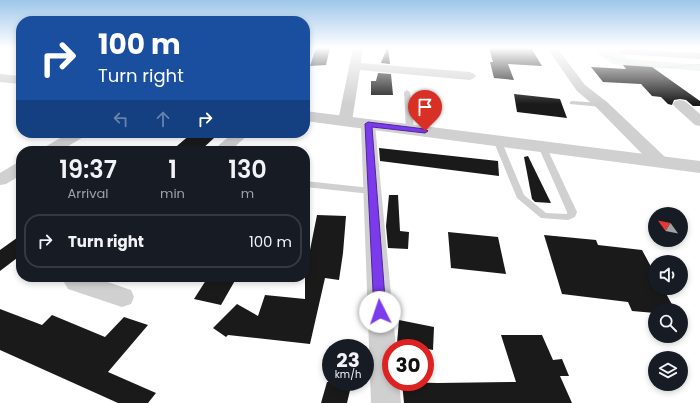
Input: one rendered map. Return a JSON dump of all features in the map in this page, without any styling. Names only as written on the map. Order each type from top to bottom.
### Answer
[{"type":"street","points":[[345,121],[354,67]]},
{"type":"street","points":[[363,67],[470,76]]},
{"type":"street","points":[[566,67],[581,88],[602,106],[659,161]]},
{"type":"street","points":[[0,78],[16,80]]},
{"type":"street","points":[[680,104],[700,122]]},
{"type":"street","points":[[310,117],[700,167]]},
{"type":"street","points":[[368,124],[386,403]]},
{"type":"street","points":[[58,146],[71,138]]},
{"type":"street","points":[[226,146],[236,138]]},
{"type":"street","points":[[0,180],[16,171]]},
{"type":"street","points":[[76,282],[122,297]]},
{"type":"lane","points":[[407,92],[410,129]]},
{"type":"lane","points":[[572,103],[602,106]]},
{"type":"lane","points":[[496,140],[520,196],[544,216],[568,217],[572,215],[572,212],[542,146]]},
{"type":"lane","points":[[310,185],[372,191]]},
{"type":"shaded area","points":[[648,67],[700,67],[700,71]]},
{"type":"building","points":[[491,67],[509,67],[514,80],[494,78]]},
{"type":"building","points":[[591,67],[626,69],[624,67],[652,67],[700,101],[700,106],[693,106],[686,100],[680,99],[674,100],[672,105],[668,104],[661,97],[652,96],[641,84],[603,82]]},
{"type":"building","points":[[378,73],[391,74],[393,95],[371,95],[371,81],[376,81]]},
{"type":"building","points":[[514,94],[560,99],[567,118],[517,112]]},
{"type":"building","points":[[186,138],[214,138],[205,146],[177,146]]},
{"type":"building","points":[[379,148],[498,161],[499,176],[380,161]]},
{"type":"building","points":[[528,156],[551,203],[535,202],[532,199],[524,157]]},
{"type":"building","points":[[389,195],[398,195],[400,231],[409,232],[408,249],[388,248],[386,226]]},
{"type":"building","points":[[317,215],[346,216],[339,280],[325,278],[310,344],[228,335],[226,337],[213,328],[237,304],[258,316],[265,295],[305,299],[305,282],[310,282],[310,250]]},
{"type":"building","points":[[448,232],[498,237],[506,274],[451,268]]},
{"type":"building","points":[[544,235],[596,240],[598,245],[642,250],[648,261],[648,295],[667,295],[671,303],[648,303],[648,312],[632,311],[628,302],[562,294]]},
{"type":"building","points":[[16,239],[16,259],[0,271],[0,250]]},
{"type":"building","points":[[205,282],[234,282],[221,305],[194,299]]},
{"type":"building","points":[[0,309],[42,325],[52,315],[105,337],[124,317],[148,325],[108,372],[156,393],[148,403],[118,403],[0,350]]},
{"type":"building","points":[[399,320],[434,327],[433,339],[397,339]]},
{"type":"building","points":[[501,335],[542,335],[553,360],[562,359],[569,376],[560,376],[572,403],[404,403],[403,391],[434,391],[434,383],[516,382]]},
{"type":"building","points":[[324,391],[350,391],[347,403],[321,403]]},
{"type":"waterway","points":[[668,67],[673,67]]},
{"type":"route","points":[[380,312],[368,124],[425,131]]}]
